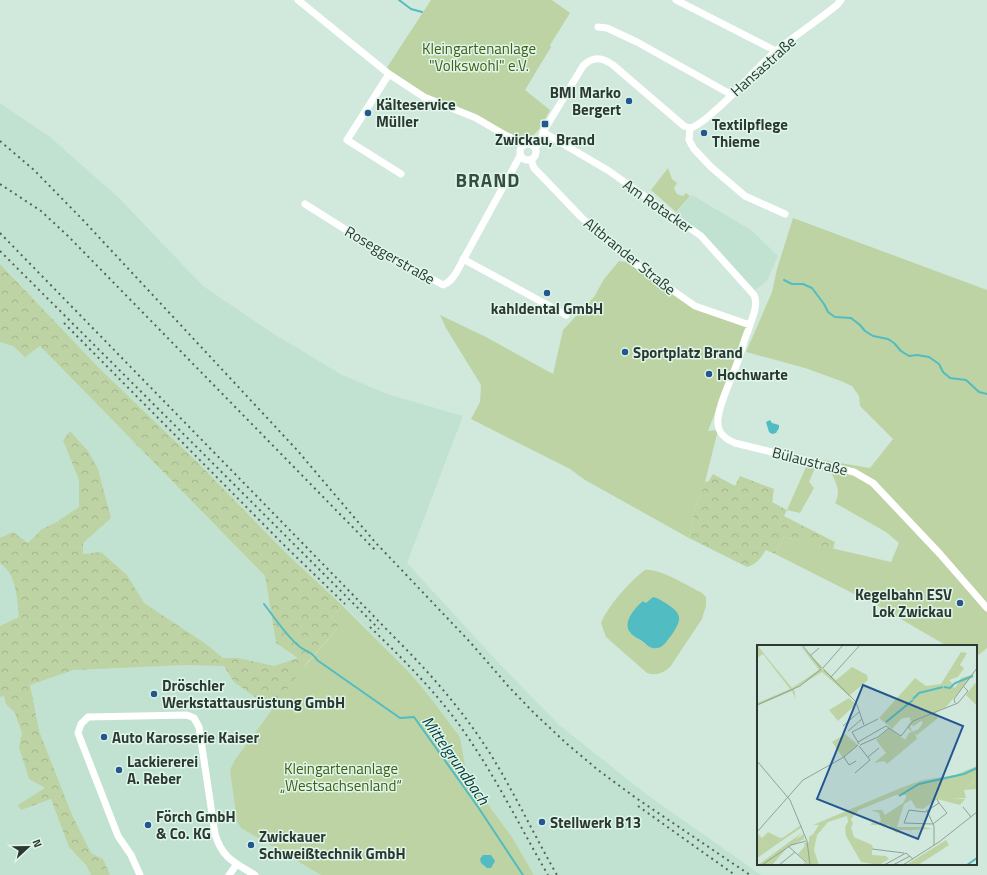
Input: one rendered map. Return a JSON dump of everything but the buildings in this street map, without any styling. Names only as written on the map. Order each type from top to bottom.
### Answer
[{"type":"street","points":[[298,0],[389,74],[424,97],[476,118],[505,135],[530,145],[536,154],[524,157],[520,148],[530,145],[543,132],[583,66],[589,61],[598,58],[607,61],[684,126],[690,128],[688,135],[701,157],[745,196],[785,214]]},
{"type":"street","points":[[676,0],[776,51]]},
{"type":"street","name":"Hansastraße","points":[[690,128],[693,128],[732,95],[751,74],[776,51],[839,3]]},
{"type":"street","points":[[598,27],[607,28],[637,42],[732,95]]},
{"type":"street","points":[[389,74],[347,140],[401,174]]},
{"type":"street","name":"Am Rotacker","points":[[543,132],[609,171],[701,236],[756,299]]},
{"type":"street","name":"Altbrander Straße","points":[[505,135],[581,217],[624,256],[695,306],[750,325]]},
{"type":"street","name":"Roseggerstraße","points":[[305,204],[370,245],[442,285],[447,284],[452,279],[512,171],[524,157]]},
{"type":"street","points":[[463,259],[566,314]]},
{"type":"street","name":"Bülaustraße","points":[[756,299],[750,325],[718,415],[718,425],[722,435],[726,439],[735,443],[854,472],[873,483],[940,554],[987,608]]},
{"type":"street","points":[[140,875],[131,855],[118,836],[78,734],[81,724],[88,717],[187,715],[194,718],[199,726],[215,834],[220,848],[223,853],[237,864],[255,875]]},
{"type":"street","points":[[230,875],[237,864]]},
{"type":"shaded area","points":[[0,103],[50,137],[119,198],[203,286],[274,334],[342,375],[387,394],[463,416],[407,563],[493,657],[558,724],[646,794],[761,875],[534,875],[512,837],[466,771],[460,737],[409,672],[349,611],[288,555],[199,464],[100,369],[0,264]]},
{"type":"shaded area","points":[[692,195],[751,230],[778,256],[767,281],[755,290],[705,236],[674,215]]},
{"type":"shaded area","points":[[0,313],[40,346],[265,576],[276,643],[307,663],[234,761],[230,770],[241,828],[321,875],[0,875]]},
{"type":"green space","name":"Kleingartenanlage \"Volkswohl\" e.V.","points":[[431,0],[552,0],[570,13],[525,90],[550,110],[537,132],[524,141],[425,96],[386,69]]},
{"type":"green space","points":[[668,168],[672,179],[677,183],[674,188],[677,194],[683,196],[686,193],[690,196],[676,212],[651,190]]},
{"type":"green space","points":[[793,218],[987,290],[987,648],[977,656],[977,645],[945,645],[882,608],[775,554],[784,537],[891,562],[899,543],[886,532],[835,503],[838,490],[830,470],[815,468],[809,482],[814,488],[800,513],[787,510],[810,458],[870,468],[893,439],[860,406],[859,396],[852,386],[805,368],[746,352],[772,292],[777,269]]},
{"type":"green space","points":[[619,261],[627,262],[698,310],[746,327],[708,431],[717,430],[717,434],[705,482],[695,508],[689,538],[585,480],[570,469],[471,419],[480,402],[481,385],[446,328],[440,315],[486,337],[553,374],[563,330],[594,297],[604,279]]},
{"type":"green space","points":[[0,264],[100,369],[199,464],[288,555],[343,606],[331,617],[339,625],[336,630],[307,663],[272,709],[234,682],[224,666],[185,665],[73,670],[30,685],[39,731],[72,815],[91,853],[103,859],[110,875],[91,875],[87,866],[69,847],[51,799],[21,810],[18,805],[45,788],[29,779],[19,747],[22,733],[15,713],[6,704],[4,696],[0,697],[0,626],[19,617],[17,595],[13,580],[6,568],[0,563],[0,538],[13,532],[28,543],[42,529],[55,523],[79,507],[79,480],[63,440],[70,431],[88,451],[98,469],[111,518],[83,543],[83,554],[101,552],[127,575],[144,603],[206,644],[223,658],[238,658],[274,666],[298,658],[276,643],[265,576],[40,346],[25,357],[13,346],[0,342]]},
{"type":"green space","points":[[713,474],[735,486],[740,476],[774,489],[772,502],[787,510],[784,516],[835,542],[833,549],[784,537],[775,554],[766,550],[758,561],[747,567],[689,538],[695,508],[705,482],[709,481]]},
{"type":"green space","points":[[645,570],[658,572],[682,582],[702,593],[706,597],[706,606],[702,619],[670,667],[665,671],[656,674],[647,673],[606,637],[601,623],[608,609],[639,574]],"holes":[[[643,601],[646,603],[657,649],[651,648],[630,633]]]},
{"type":"green space","name":"Kleingartenanlage „Westsachsenland“","points":[[343,606],[409,672],[460,737],[466,771],[512,837],[534,875],[321,875],[241,828],[237,821],[230,770],[234,761],[299,673],[336,630],[339,625],[331,617]]},
{"type":"water","points":[[770,420],[772,423],[779,425],[776,433],[772,434],[769,432],[766,422]]},
{"type":"water","points":[[653,597],[676,611],[679,618],[679,622],[671,636],[662,646],[656,648],[649,647],[632,635],[628,628],[628,620],[636,607],[643,601],[646,603]]},
{"type":"water","points":[[483,855],[491,855],[495,861],[491,868],[487,868],[481,863],[480,859]]},
{"type":"waterway","points":[[399,0],[411,9],[422,12]]},
{"type":"waterway","points":[[784,280],[792,284],[803,284],[812,288],[828,312],[835,317],[851,318],[865,331],[873,336],[888,339],[909,356],[917,355],[929,357],[939,364],[943,372],[950,378],[966,380],[979,392],[987,394]]},
{"type":"waterway","name":"Mittelgrundbach","points":[[264,604],[290,638],[300,647],[312,654],[317,660],[400,718],[414,717],[478,807],[523,875]]},
{"type":"railway","points":[[0,141],[34,170],[82,219],[297,450],[375,542],[470,642],[534,713],[598,770],[636,798],[750,875]]},
{"type":"railway","points":[[0,184],[41,211],[68,236],[376,551]]},
{"type":"railway","points":[[0,233],[434,680],[481,739],[557,875]]},
{"type":"railway","points":[[0,251],[379,629]]},
{"type":"railway","points":[[64,323],[286,547],[345,604]]},
{"type":"railway","points":[[370,627],[429,687],[460,726],[484,762],[548,875]]},
{"type":"railway","points":[[638,806],[735,875]]},
{"type":"place","name":"BMI Marko Bergert","points":[[629,101]]},
{"type":"place","name":"Kälteservice Müller","points":[[368,113]]},
{"type":"place","name":"Zwickau, Brand","points":[[545,124]]},
{"type":"place","name":"Textilpflege Thieme","points":[[704,133]]},
{"type":"place","name":"kahldental GmbH","points":[[547,293]]},
{"type":"place","name":"Sportplatz Brand","points":[[625,352]]},
{"type":"place","name":"Hochwarte","points":[[709,374]]},
{"type":"place","name":"Kegelbahn ESV Lok Zwickau","points":[[960,603]]},
{"type":"place","name":"Dröschler Werkstattausrüstung GmbH","points":[[154,694]]},
{"type":"place","name":"Auto Karosserie Kaiser","points":[[104,737]]},
{"type":"place","name":"Lackiererei A. Reber","points":[[119,770]]},
{"type":"place","name":"Stellwerk B13","points":[[542,822]]},
{"type":"place","name":"Förch GmbH & Co. KG","points":[[148,825]]},
{"type":"place","name":"Zwickauer Schweißtechnik GmbH","points":[[251,845]]},
{"type":"district","name":"BRAND","points":[[488,179]]}]
